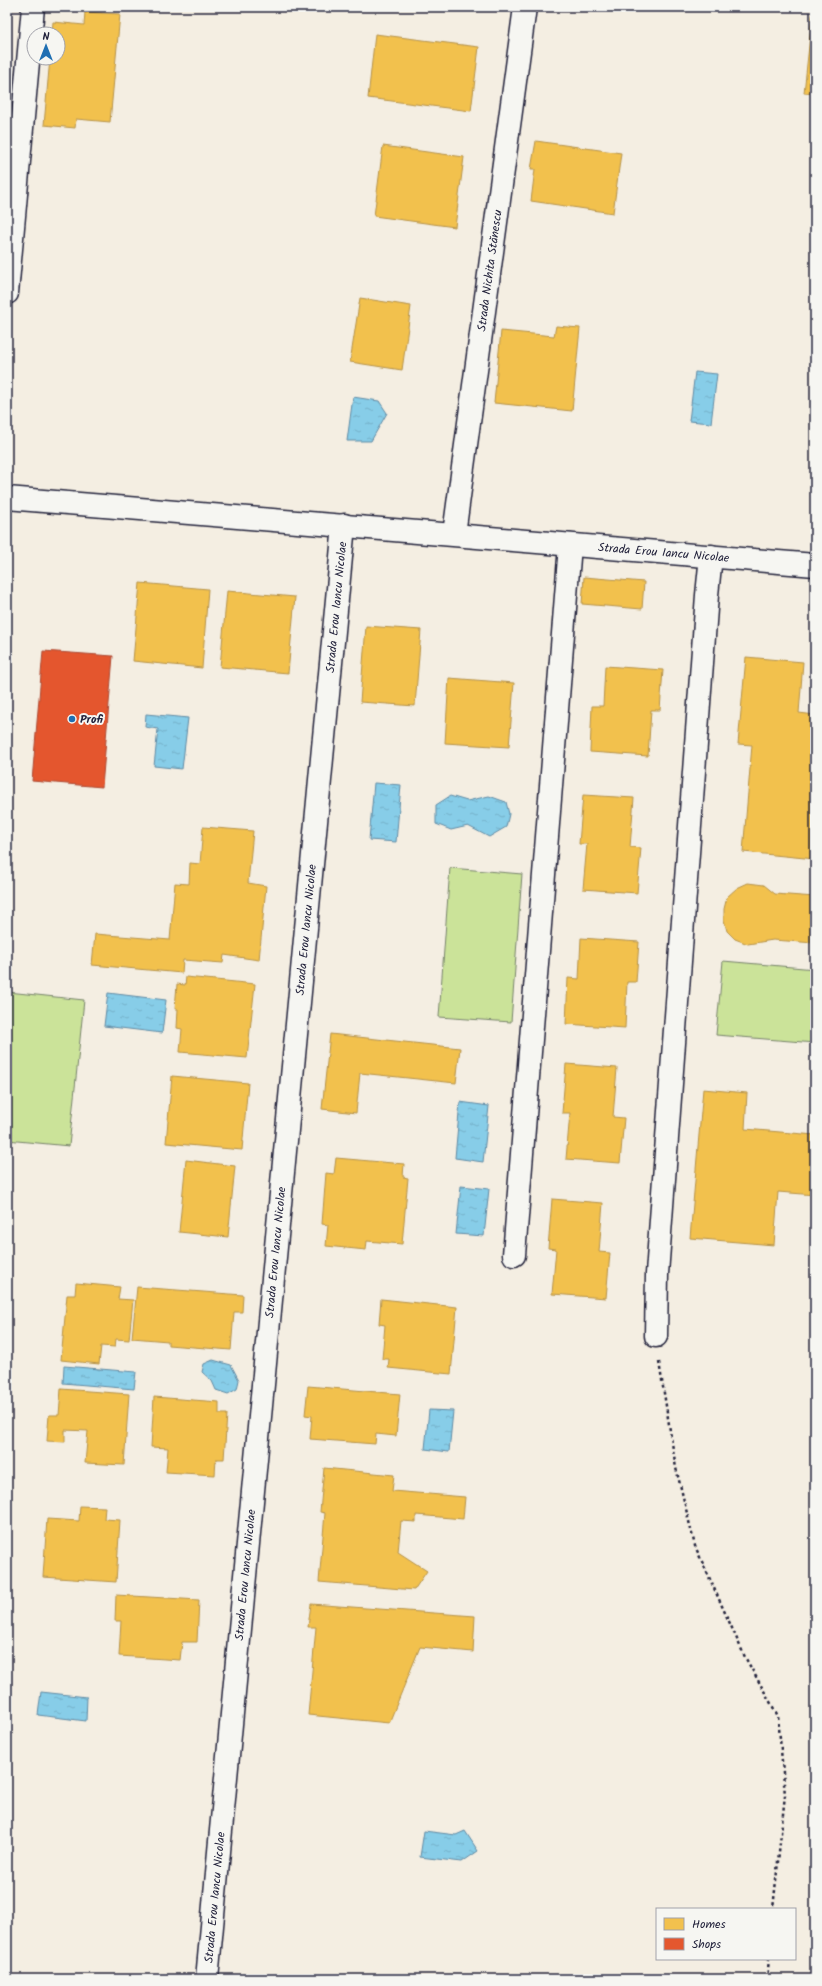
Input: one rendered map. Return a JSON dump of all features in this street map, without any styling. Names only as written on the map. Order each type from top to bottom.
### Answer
[{"type":"street","points":[[7,293],[33,7]]},
{"type":"street","name":"Strada Nichita Stănescu","points":[[454,534],[525,7]]},
{"type":"street","name":"Strada Erou Iancu Nicolae","points":[[7,498],[815,565]]},
{"type":"street","name":"Strada Erou Iancu Nicolae","points":[[207,1979],[344,525]]},
{"type":"street","points":[[514,1256],[570,545]]},
{"type":"street","points":[[656,1336],[657,1266],[711,556]]},
{"type":"path","points":[[656,1336],[665,1408],[676,1468],[695,1546],[744,1657],[778,1716],[785,1795],[773,1908]]},
{"type":"path","points":[[767,1979],[769,1960]]},
{"type":"green space","points":[[450,868],[522,874],[511,1022],[439,1017]]},
{"type":"green space","points":[[723,961],[815,969],[815,1043],[716,1035]]},
{"type":"green space","points":[[8,992],[84,1000],[69,1146],[7,1140]]},
{"type":"water","points":[[695,372],[717,374],[711,423],[689,421]]},
{"type":"water","points":[[353,397],[379,401],[387,413],[371,441],[347,441]]},
{"type":"water","points":[[146,714],[188,718],[182,769],[154,766],[158,729],[145,727]]},
{"type":"water","points":[[374,783],[401,785],[396,842],[369,840]]},
{"type":"water","points":[[450,796],[467,801],[489,796],[506,802],[509,814],[506,827],[489,837],[468,826],[451,830],[436,824],[436,805]]},
{"type":"water","points":[[108,993],[166,1000],[162,1033],[104,1026]]},
{"type":"water","points":[[460,1102],[489,1106],[483,1162],[455,1158]]},
{"type":"water","points":[[461,1186],[489,1189],[484,1236],[456,1234]]},
{"type":"water","points":[[213,1360],[231,1365],[239,1380],[237,1389],[228,1394],[216,1390],[212,1381],[202,1372],[204,1364]]},
{"type":"water","points":[[64,1366],[136,1372],[134,1389],[63,1383]]},
{"type":"water","points":[[429,1410],[453,1411],[449,1452],[425,1449]]},
{"type":"water","points":[[41,1692],[87,1697],[86,1721],[38,1715]]},
{"type":"water","points":[[424,1831],[456,1835],[465,1831],[478,1851],[462,1862],[420,1857]]},
{"type":"building: Homes","points":[[597,7],[626,7],[626,10]]},
{"type":"building: Homes","points":[[813,7],[815,7],[815,94],[804,93]]},
{"type":"building: Homes","points":[[85,12],[120,14],[110,122],[76,119],[75,128],[44,125],[49,66],[66,66],[66,26],[53,26],[53,22],[84,25]]},
{"type":"building: Homes","points":[[375,34],[479,47],[471,111],[368,98]]},
{"type":"building: Homes","points":[[536,141],[621,153],[613,213],[531,201],[535,169],[531,169]]},
{"type":"building: Homes","points":[[383,146],[464,157],[455,227],[374,216]]},
{"type":"building: Homes","points":[[360,298],[411,306],[402,370],[350,362]]},
{"type":"building: Homes","points":[[556,326],[580,328],[572,411],[494,403],[501,331],[554,336]]},
{"type":"building: Homes","points":[[584,577],[644,582],[642,609],[582,604]]},
{"type":"building: Homes","points":[[140,583],[208,589],[202,668],[133,661]]},
{"type":"building: Homes","points":[[227,591],[295,597],[288,673],[220,667]]},
{"type":"building: Homes","points":[[366,626],[421,630],[415,706],[360,702]]},
{"type":"building: Homes","points":[[746,657],[803,662],[799,713],[815,715],[815,859],[743,852],[752,745],[738,744]]},
{"type":"building: Homes","points":[[605,666],[663,670],[660,710],[651,710],[648,756],[590,752],[592,706],[603,706]]},
{"type":"building: Homes","points":[[449,678],[514,683],[509,747],[445,743]]},
{"type":"building: Homes","points":[[583,795],[634,798],[630,847],[641,848],[637,893],[583,889],[587,844],[579,844]]},
{"type":"building: Homes","points":[[203,827],[253,831],[248,883],[266,886],[259,960],[224,955],[223,963],[183,960],[182,973],[92,965],[95,934],[170,940],[175,883],[189,884],[190,863],[200,864]]},
{"type":"building: Homes","points":[[748,883],[764,885],[775,894],[815,897],[815,943],[773,940],[748,944],[735,939],[727,931],[724,920],[724,909],[727,897],[737,888]]},
{"type":"building: Homes","points":[[581,938],[639,942],[636,982],[627,982],[625,1028],[566,1024],[568,978],[579,979]]},
{"type":"building: Homes","points":[[186,977],[255,984],[247,1058],[180,1052],[182,1029],[177,1028],[178,1009],[175,1009],[177,984],[185,985]]},
{"type":"building: Homes","points":[[330,1034],[460,1048],[456,1083],[360,1073],[356,1113],[322,1109]]},
{"type":"building: Homes","points":[[566,1064],[617,1068],[613,1117],[624,1118],[620,1163],[566,1159],[570,1113],[562,1113]]},
{"type":"building: Homes","points":[[172,1076],[248,1083],[242,1150],[166,1143]]},
{"type":"building: Homes","points":[[703,1089],[747,1093],[745,1129],[815,1135],[815,1195],[778,1192],[774,1245],[690,1238]]},
{"type":"building: Homes","points":[[336,1158],[404,1164],[403,1177],[408,1178],[402,1244],[367,1241],[366,1250],[326,1246],[328,1225],[322,1224],[326,1173],[334,1174]]},
{"type":"building: Homes","points":[[186,1160],[235,1166],[228,1237],[179,1232]]},
{"type":"building: Homes","points":[[552,1199],[603,1203],[599,1252],[610,1253],[606,1298],[552,1294],[556,1249],[548,1248]]},
{"type":"building: Homes","points":[[76,1283],[120,1287],[118,1299],[133,1300],[129,1340],[116,1339],[115,1347],[101,1346],[99,1364],[61,1360],[67,1295],[75,1295]]},
{"type":"building: Homes","points":[[137,1287],[243,1295],[242,1312],[234,1312],[231,1350],[168,1345],[168,1341],[132,1338]]},
{"type":"building: Homes","points":[[381,1299],[457,1307],[451,1374],[388,1368],[389,1359],[382,1359],[385,1325],[379,1324]]},
{"type":"building: Homes","points":[[308,1386],[400,1394],[396,1436],[376,1434],[375,1444],[310,1439],[312,1416],[305,1415]]},
{"type":"building: Homes","points":[[61,1389],[129,1394],[124,1465],[85,1463],[88,1431],[65,1430],[65,1442],[47,1441],[49,1415],[59,1415]]},
{"type":"building: Homes","points":[[154,1397],[219,1402],[219,1414],[227,1414],[224,1459],[216,1459],[215,1475],[166,1472],[168,1448],[151,1447]]},
{"type":"building: Homes","points":[[324,1468],[394,1475],[392,1491],[465,1497],[463,1519],[416,1515],[416,1522],[401,1521],[398,1552],[427,1571],[414,1590],[319,1582],[325,1513],[320,1512]]},
{"type":"building: Homes","points":[[80,1506],[105,1507],[104,1519],[120,1520],[116,1582],[43,1577],[47,1519],[79,1521]]},
{"type":"building: Homes","points":[[116,1595],[199,1600],[197,1642],[182,1642],[180,1660],[119,1656],[121,1621],[115,1621]]},
{"type":"building: Homes","points":[[311,1604],[475,1616],[473,1652],[420,1647],[389,1723],[308,1715],[316,1627],[308,1627]]},
{"type":"building: Shops","name":"Profi","points":[[43,651],[113,656],[102,787],[32,781]]},
{"type":"place","name":"Profi","points":[[72,719]]}]
